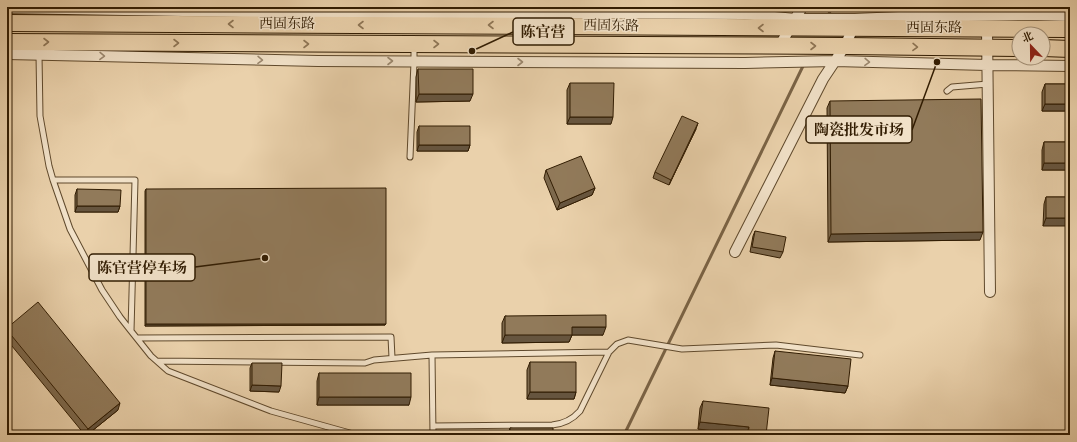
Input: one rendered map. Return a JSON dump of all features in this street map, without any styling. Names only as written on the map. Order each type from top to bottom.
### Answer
[{"type":"main road","name":"西固东路","points":[[7,23],[25,13],[302,15],[797,23],[987,29],[1070,29]]},
{"type":"main road","name":"西固东路","points":[[7,42],[786,47],[836,54],[1011,48]]},
{"type":"main road","points":[[1051,48],[1070,48]]},
{"type":"street","points":[[786,47],[797,23],[802,7]]},
{"type":"street","points":[[7,8],[25,13],[190,9],[302,15],[669,10],[745,14],[797,23]]},
{"type":"street","points":[[735,252],[836,54],[848,25],[899,17],[1026,15],[1070,16]]},
{"type":"street","points":[[987,29],[990,292]]},
{"type":"street","points":[[7,54],[318,61],[737,63],[786,62],[836,54],[987,65],[1070,66]]},
{"type":"lane","points":[[410,157],[414,44]]},
{"type":"lane","points":[[39,55],[40,116],[49,166],[70,228],[102,290],[120,318],[151,356],[168,372],[271,411],[357,435]]},
{"type":"lane","points":[[947,91],[952,87],[988,84]]},
{"type":"lane","points":[[53,180],[135,180],[131,331]]},
{"type":"lane","points":[[137,338],[391,337],[392,358]]},
{"type":"lane","points":[[433,426],[552,425],[568,422],[580,411],[609,352],[617,344],[628,340],[682,349],[776,345],[860,355]]},
{"type":"lane","points":[[157,361],[365,363],[374,360],[432,355],[609,352]]},
{"type":"lane","points":[[432,355],[433,435]]},
{"type":"building","points":[[418,69],[473,69],[473,94],[419,94]]},
{"type":"building","points":[[570,83],[614,83],[613,117],[570,117]]},
{"type":"building","points":[[1045,84],[1070,84],[1070,104],[1045,104]]},
{"type":"building","points":[[981,99],[983,232],[831,234],[830,101]]},
{"type":"building","points":[[682,116],[698,123],[671,180],[655,172]]},
{"type":"building","points":[[419,126],[470,126],[470,145],[419,145]]},
{"type":"building","points":[[1044,142],[1070,142],[1070,163],[1044,163]]},
{"type":"building","points":[[581,156],[595,188],[560,203],[546,170]]},
{"type":"building","points":[[386,188],[386,324],[146,324],[146,189]]},
{"type":"building","points":[[77,189],[121,190],[120,206],[77,206]]},
{"type":"building","points":[[1046,197],[1070,197],[1070,218],[1046,218]]},
{"type":"building","points":[[755,231],[786,237],[783,252],[752,247]]},
{"type":"building","points":[[38,302],[120,403],[88,429],[7,330],[7,328]]},
{"type":"building","points":[[606,315],[606,327],[572,327],[572,335],[505,335],[505,316]]},
{"type":"building","points":[[775,351],[851,359],[848,386],[772,378]]},
{"type":"building","points":[[530,362],[576,362],[576,392],[530,392]]},
{"type":"building","points":[[252,363],[282,363],[281,386],[252,385]]},
{"type":"building","points":[[319,373],[411,373],[411,397],[319,397]]},
{"type":"building","points":[[703,401],[769,408],[766,435],[748,435],[749,427],[700,422]]},
{"type":"building","points":[[510,428],[553,428],[553,435],[510,435]]},
{"type":"waterway","points":[[827,18],[832,7]]},
{"type":"waterway","points":[[624,435],[804,64]]},
{"type":"place","name":"陈官营","points":[[472,51]]},
{"type":"place","name":"陶瓷批发市场","points":[[937,62]]},
{"type":"place","name":"陈官营停车场","points":[[265,258]]}]
